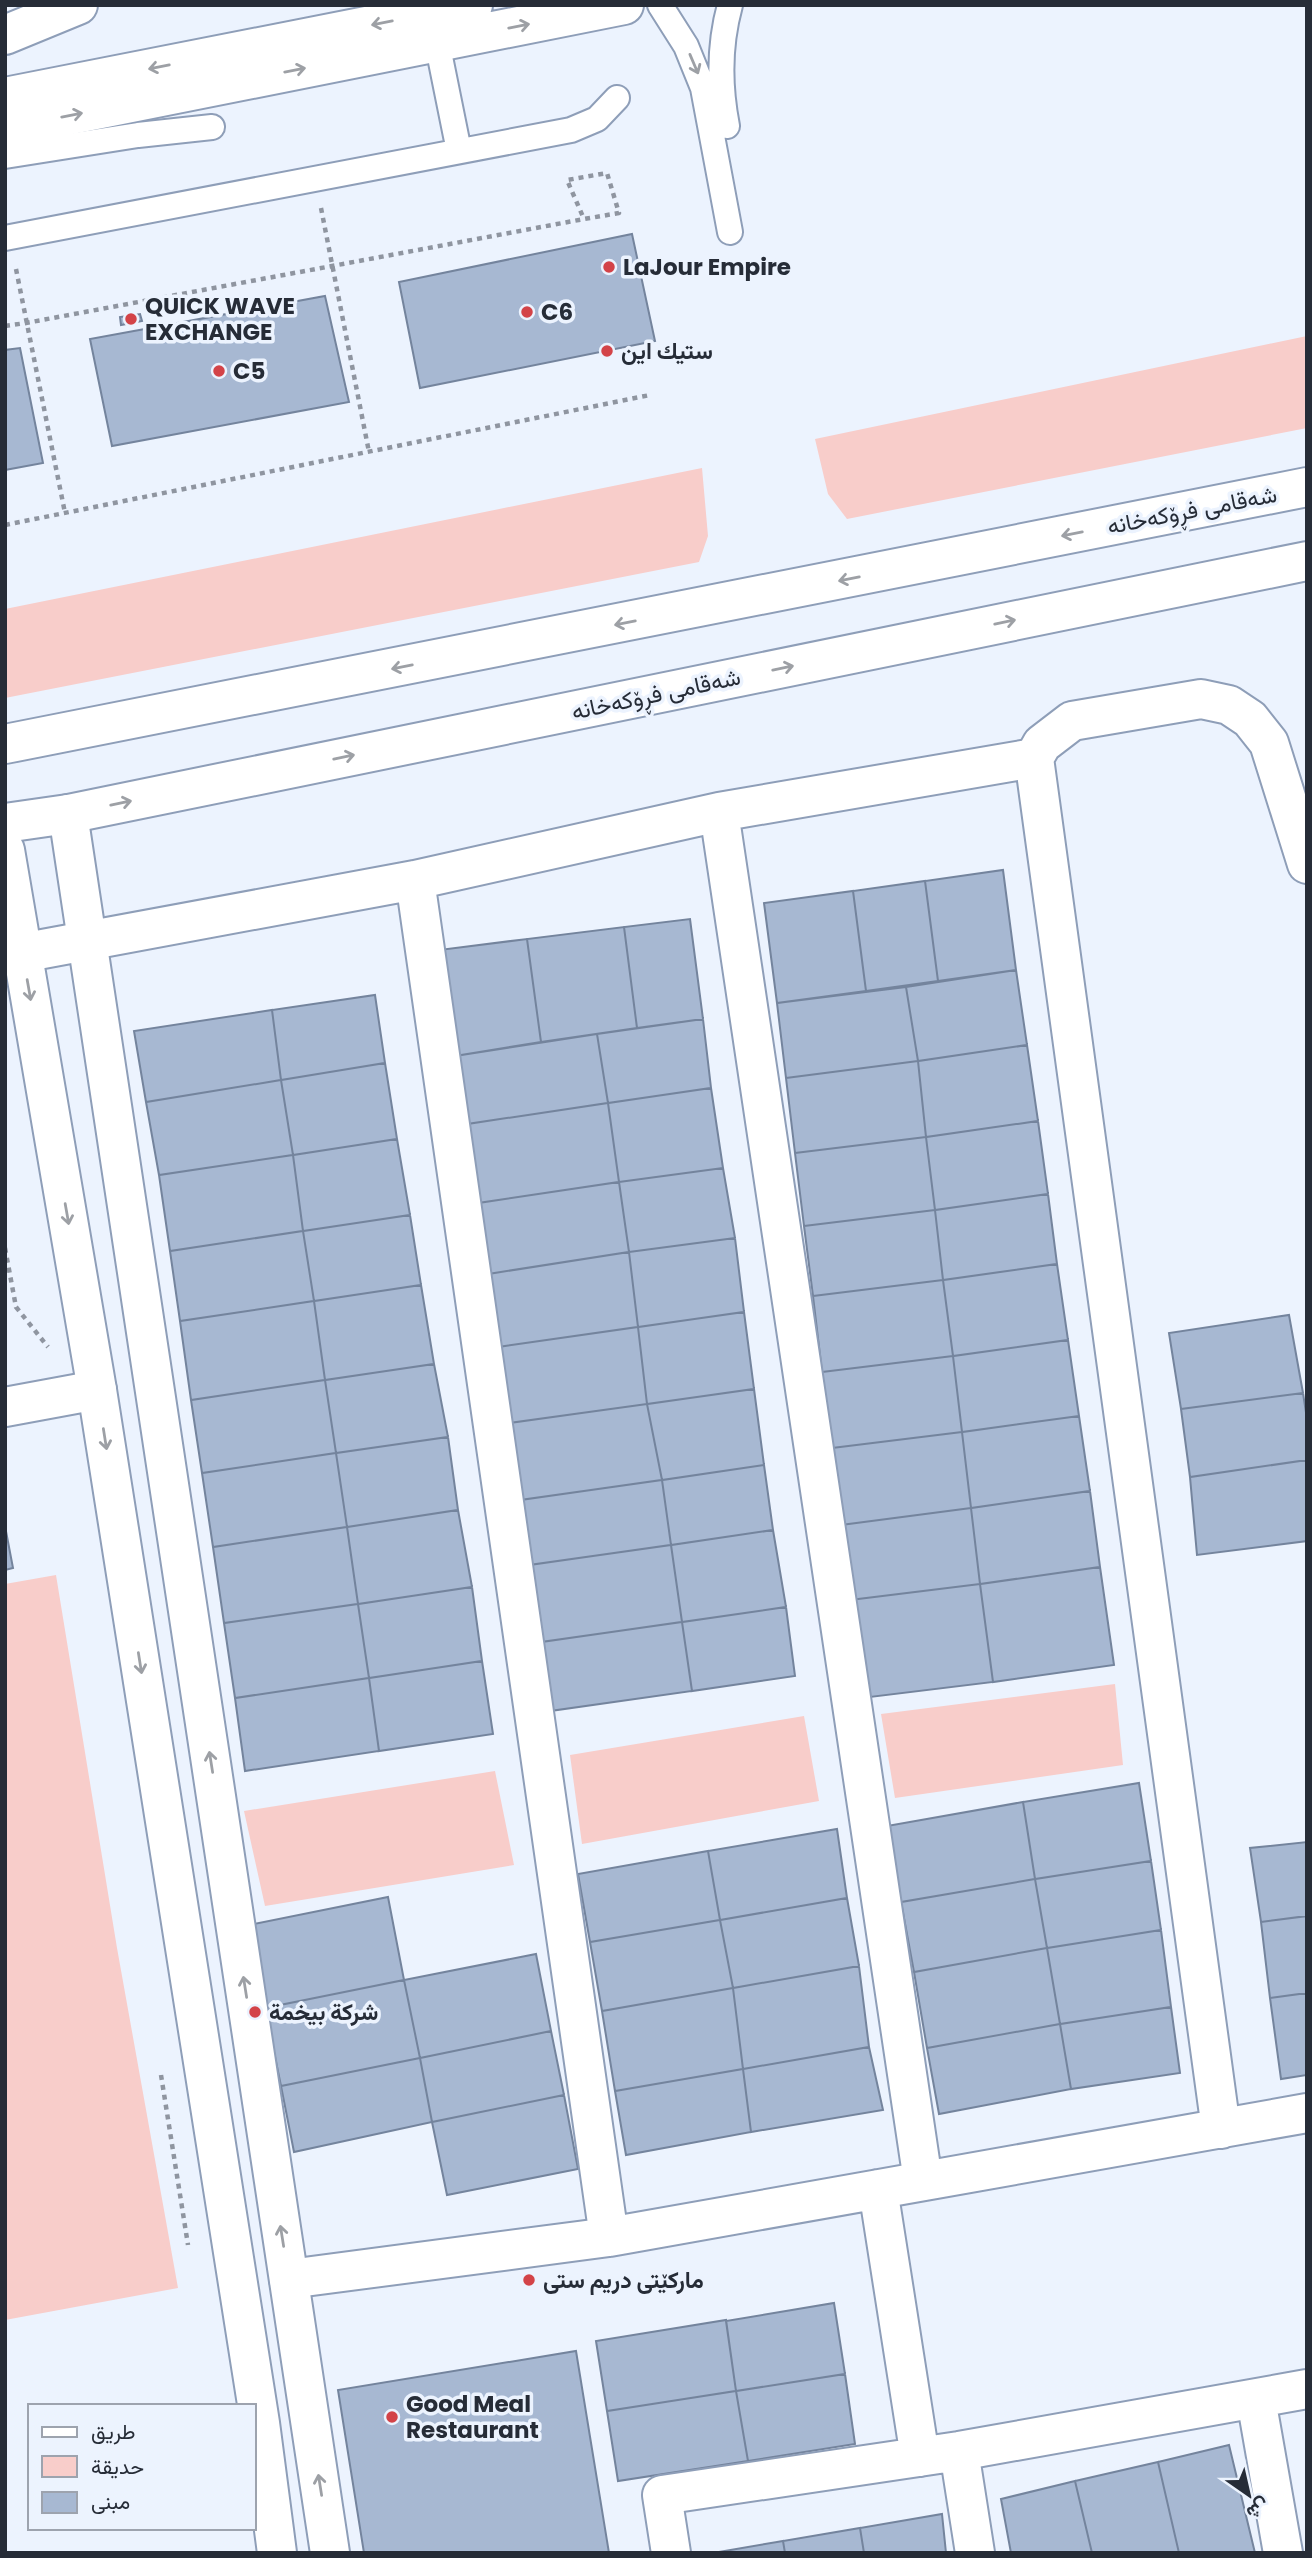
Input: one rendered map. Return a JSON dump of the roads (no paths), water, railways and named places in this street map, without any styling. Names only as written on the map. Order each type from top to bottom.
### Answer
[{"type":"street","points":[[5,35],[78,5]]},
{"type":"street","points":[[5,128],[434,28],[473,5]]},
{"type":"street","points":[[5,97],[434,28],[624,5]]},
{"type":"street","name":"شەقامی فڕۆکەخانە","points":[[5,744],[1307,487]]},
{"type":"street","name":"شەقامی فڕۆکەخانە","points":[[5,823],[68,814],[1307,561]]},
{"type":"street","points":[[1221,2129],[1034,758],[1042,744],[1072,721],[1201,699],[1229,705],[1250,719],[1269,743],[1307,864]]},
{"type":"street","points":[[14,954],[84,925],[415,880],[719,812],[1034,758]]},
{"type":"street","points":[[719,812],[923,2181]]},
{"type":"street","points":[[68,814],[330,2553]]},
{"type":"street","points":[[5,850],[14,954],[97,1390],[260,2423],[277,2553]]},
{"type":"street","points":[[415,880],[608,2237]]},
{"type":"street","points":[[5,1407],[97,1390]]},
{"type":"street","points":[[289,2278],[608,2237],[1307,2113]]},
{"type":"street","points":[[878,2189],[920,2457]]},
{"type":"street","points":[[671,2553],[662,2495],[959,2451],[1307,2389]]},
{"type":"street","points":[[1256,2399],[1283,2553]]},
{"type":"street","points":[[260,2423],[309,2414]]},
{"type":"street","points":[[959,2451],[975,2553]]},
{"type":"lane","points":[[660,5],[685,46],[703,88],[724,153],[737,229]]},
{"type":"lane","points":[[724,153],[721,76],[723,37],[730,5]]},
{"type":"lane","points":[[434,28],[459,151]]},
{"type":"lane","points":[[9,248],[584,126],[597,119],[617,98]]},
{"type":"lane","points":[[5,156],[138,135],[212,127]]},
{"type":"place","name":"LaJour Empire","points":[[609,267]]},
{"type":"place","name":"C6","points":[[527,312]]},
{"type":"place","name":"QUICK WAVE EXCHANGE","points":[[131,319]]},
{"type":"place","name":"ستیك این","points":[[607,351]]},
{"type":"place","name":"C5","points":[[219,371]]},
{"type":"place","name":"شركة بيخمة","points":[[255,2012]]},
{"type":"place","name":"مارکێتی دریم ستی","points":[[529,2280]]},
{"type":"place","name":"Good Meal Restaurant","points":[[392,2417]]}]
